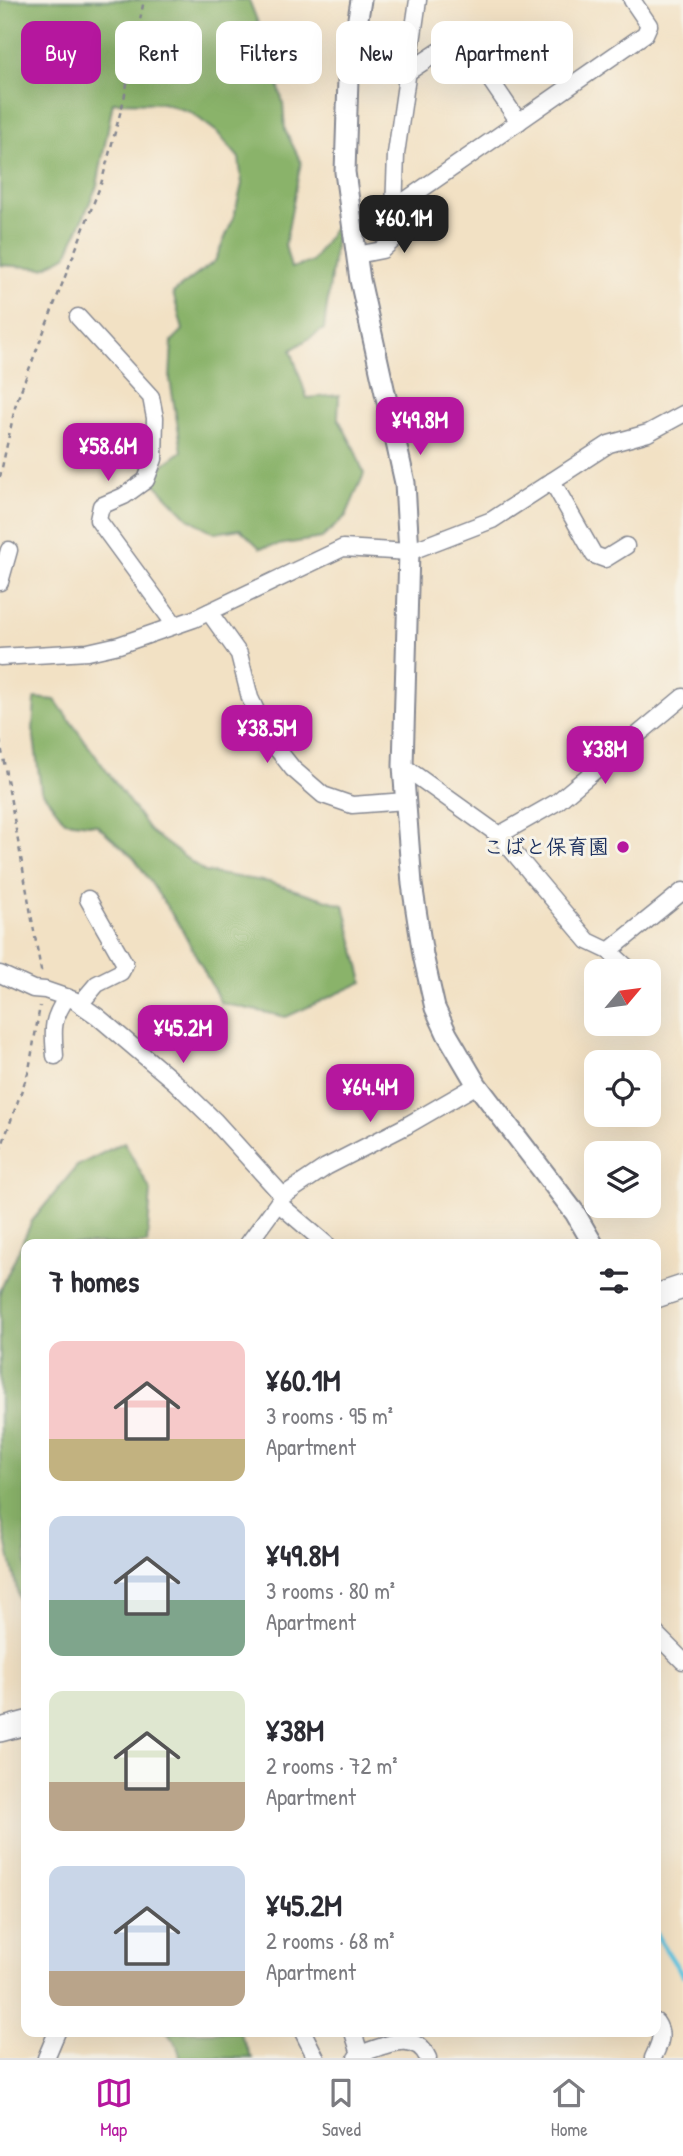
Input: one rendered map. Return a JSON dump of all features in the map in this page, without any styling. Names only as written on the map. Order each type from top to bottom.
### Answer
[{"type":"main road","points":[[661,1294],[683,1287]]},
{"type":"main road","points":[[0,1730],[21,1724]]},
{"type":"street","points":[[361,0],[348,79],[345,172],[356,255],[405,483],[409,552],[403,766],[412,884],[423,955],[435,1008],[446,1034],[477,1085],[575,1213],[590,1239]]},
{"type":"street","points":[[415,21],[418,0]]},
{"type":"street","points":[[393,209],[645,34],[649,25],[632,0]]},
{"type":"street","points":[[417,66],[461,37],[519,122]]},
{"type":"street","points":[[356,255],[382,250],[393,240],[396,154],[406,84]]},
{"type":"street","points":[[78,317],[151,397],[155,418],[154,459],[146,480],[124,496],[101,506],[98,520],[175,625]]},
{"type":"street","points":[[0,657],[88,652],[119,645],[209,612],[343,548],[409,552],[492,520],[609,444],[681,420]]},
{"type":"street","points":[[552,481],[594,555],[605,559],[626,546]]},
{"type":"street","points":[[0,582],[9,550]]},
{"type":"street","points":[[209,612],[239,654],[250,698],[270,740],[293,769],[323,795],[352,805],[406,801]]},
{"type":"street","points":[[499,835],[557,802],[680,705]]},
{"type":"street","points":[[403,766],[499,835],[588,941],[609,951],[618,959]]},
{"type":"street","points":[[609,951],[683,891]]},
{"type":"street","points":[[55,1056],[53,1024],[58,1011],[97,984],[121,972],[125,964],[88,899]]},
{"type":"street","points":[[0,974],[33,989],[74,1000],[97,1016],[176,1083],[214,1120],[281,1199],[321,1239]]},
{"type":"street","points":[[252,1239],[281,1199],[326,1167],[406,1126],[477,1085]]},
{"type":"street","points":[[661,1639],[683,1661]]},
{"type":"street","points":[[653,2058],[662,2039],[661,2034]]},
{"type":"street","points":[[46,2058],[55,2037]]},
{"type":"street","points":[[306,2037],[316,2058]]},
{"type":"street","points":[[354,2037],[358,2056],[395,2043],[413,2042],[424,2048],[429,2058]]},
{"type":"path","points":[[0,477],[16,403],[102,184],[124,99],[144,0]]},
{"type":"path","points":[[0,740],[44,990],[29,1070],[0,1151]]},
{"type":"green space","points":[[0,0],[249,0],[257,21],[216,21],[216,84],[278,84],[285,130],[301,162],[285,245],[291,268],[312,262],[338,222],[324,329],[291,350],[307,398],[339,395],[338,418],[364,474],[346,516],[322,538],[260,548],[240,529],[215,533],[188,518],[151,480],[164,464],[182,451],[170,380],[172,341],[183,330],[173,293],[215,261],[234,217],[242,184],[239,158],[217,132],[190,112],[162,103],[113,102],[97,186],[67,255],[44,268],[0,265]]},
{"type":"green space","points":[[35,698],[55,700],[151,832],[205,872],[269,882],[344,905],[363,982],[286,1017],[221,1003],[183,931],[135,859],[97,825],[65,821],[41,790],[33,730]]},
{"type":"green space","points":[[124,1142],[151,1191],[147,1239],[24,1239],[32,1221],[77,1166]]},
{"type":"green space","points":[[21,1245],[21,1608],[0,1513],[0,1291]]},
{"type":"green space","points":[[171,2037],[242,2037],[252,2058],[181,2058]]},
{"type":"waterway","points":[[661,1942],[683,1976]]},
{"type":"place","name":"こばと保育園","points":[[623,847]]}]
